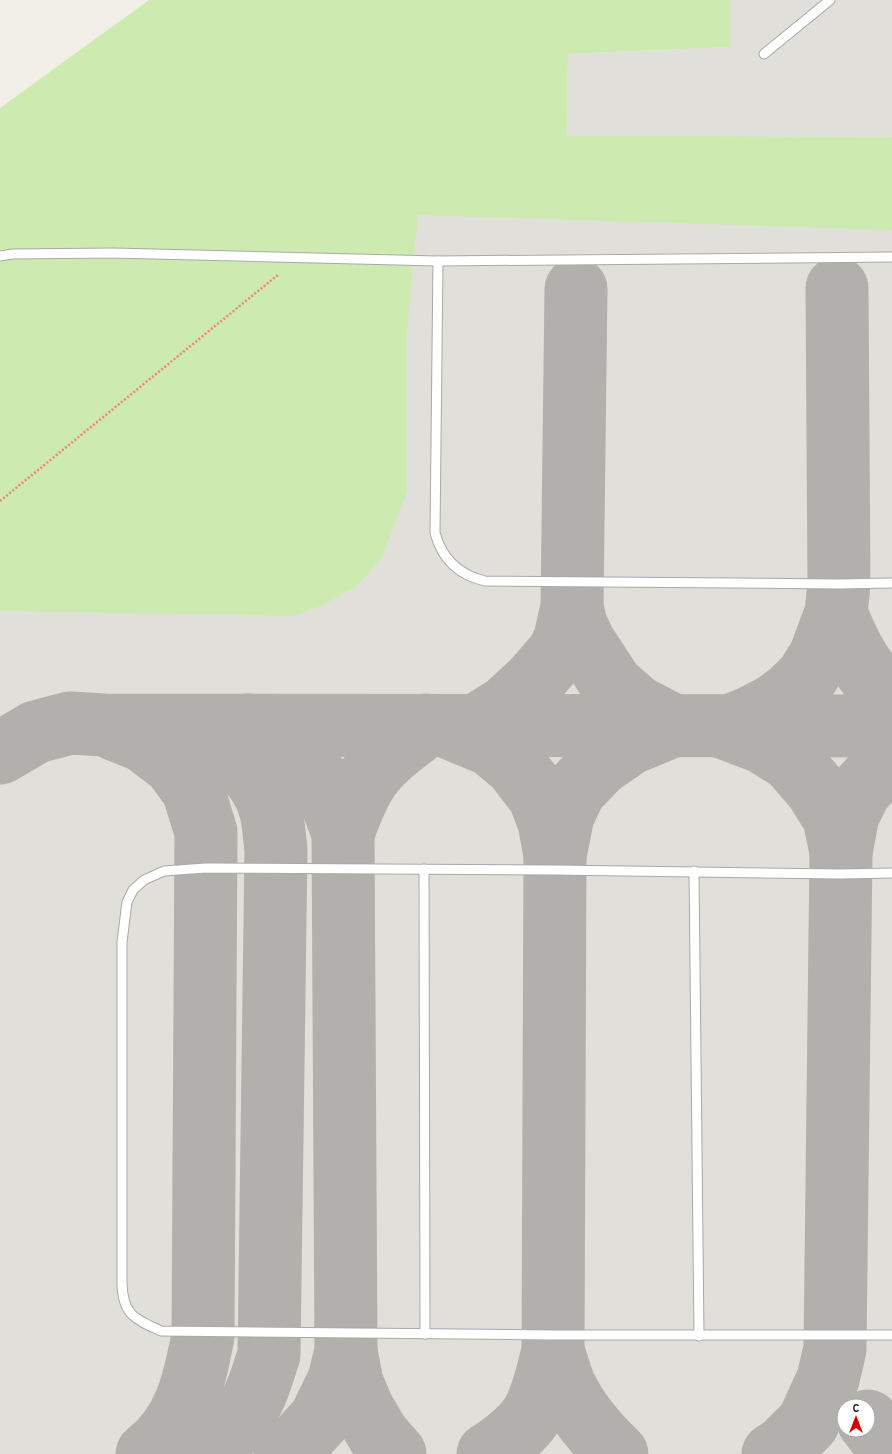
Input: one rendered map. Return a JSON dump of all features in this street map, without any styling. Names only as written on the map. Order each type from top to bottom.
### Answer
[{"type":"lane","points":[[764,54],[830,0]]},
{"type":"lane","points":[[0,256],[12,254],[113,253],[438,261],[892,257]]},
{"type":"lane","points":[[438,261],[435,533],[439,546],[459,571],[472,578],[485,581],[839,584],[892,583]]},
{"type":"lane","points":[[892,873],[841,874],[206,868],[164,871],[144,880],[133,890],[127,902],[122,942],[122,1297],[131,1315],[142,1323],[161,1331],[699,1336],[892,1335]]},
{"type":"lane","points":[[424,869],[425,1334]]},
{"type":"lane","points":[[694,872],[699,1336]]},
{"type":"path","points":[[0,501],[299,258]]},
{"type":"shaded area","points":[[730,0],[892,0],[892,1454],[0,1454],[0,180],[566,179],[568,54],[729,47]]},
{"type":"green space","points":[[149,0],[730,0],[730,47],[568,54],[567,136],[892,137],[892,230],[418,215],[407,332],[407,491],[382,558],[357,586],[323,605],[293,616],[0,611],[0,108]]},
{"type":"taxiway","points":[[730,726],[773,706],[791,693],[807,677],[820,656],[836,613],[839,584],[837,288]]},
{"type":"taxiway","points":[[477,725],[507,706],[534,681],[559,652],[565,638],[572,607],[576,289]]},
{"type":"taxiway","points":[[572,607],[576,625],[584,642],[612,685],[636,706],[674,726]]},
{"type":"taxiway","points":[[836,613],[858,660],[873,680],[892,699]]},
{"type":"taxiway","points":[[0,753],[36,732],[70,723],[104,725],[892,726]]},
{"type":"taxiway","points":[[248,725],[285,746],[319,780],[330,798],[343,833],[346,1351],[339,1380],[320,1419],[300,1441],[285,1454]]},
{"type":"taxiway","points":[[343,833],[357,797],[375,769],[427,725]]},
{"type":"taxiway","points":[[445,726],[491,745],[516,766],[539,796],[549,822],[555,855],[553,1351],[541,1395],[531,1416],[521,1428],[488,1454]]},
{"type":"taxiway","points":[[173,727],[220,748],[234,757],[257,781],[265,795],[271,812],[276,849],[269,1355],[260,1383],[249,1407],[232,1430],[204,1454]]},
{"type":"taxiway","points":[[555,855],[563,815],[575,790],[600,764],[629,744],[670,727]]},
{"type":"taxiway","points":[[725,728],[762,742],[791,760],[816,789],[834,818],[841,852],[835,1349],[828,1379],[808,1423],[784,1447],[773,1454]]},
{"type":"taxiway","points":[[114,729],[144,741],[174,764],[193,790],[206,832],[203,1336],[192,1385],[186,1401],[171,1429],[147,1454]]},
{"type":"taxiway","points":[[841,852],[848,815],[860,791],[892,757]]},
{"type":"taxiway","points":[[346,1351],[352,1383],[363,1409],[379,1436],[395,1454]]},
{"type":"taxiway","points":[[553,1351],[563,1382],[575,1405],[594,1431],[617,1454]]},
{"type":"taxiway","points":[[876,1431],[881,1438],[892,1446]]}]
